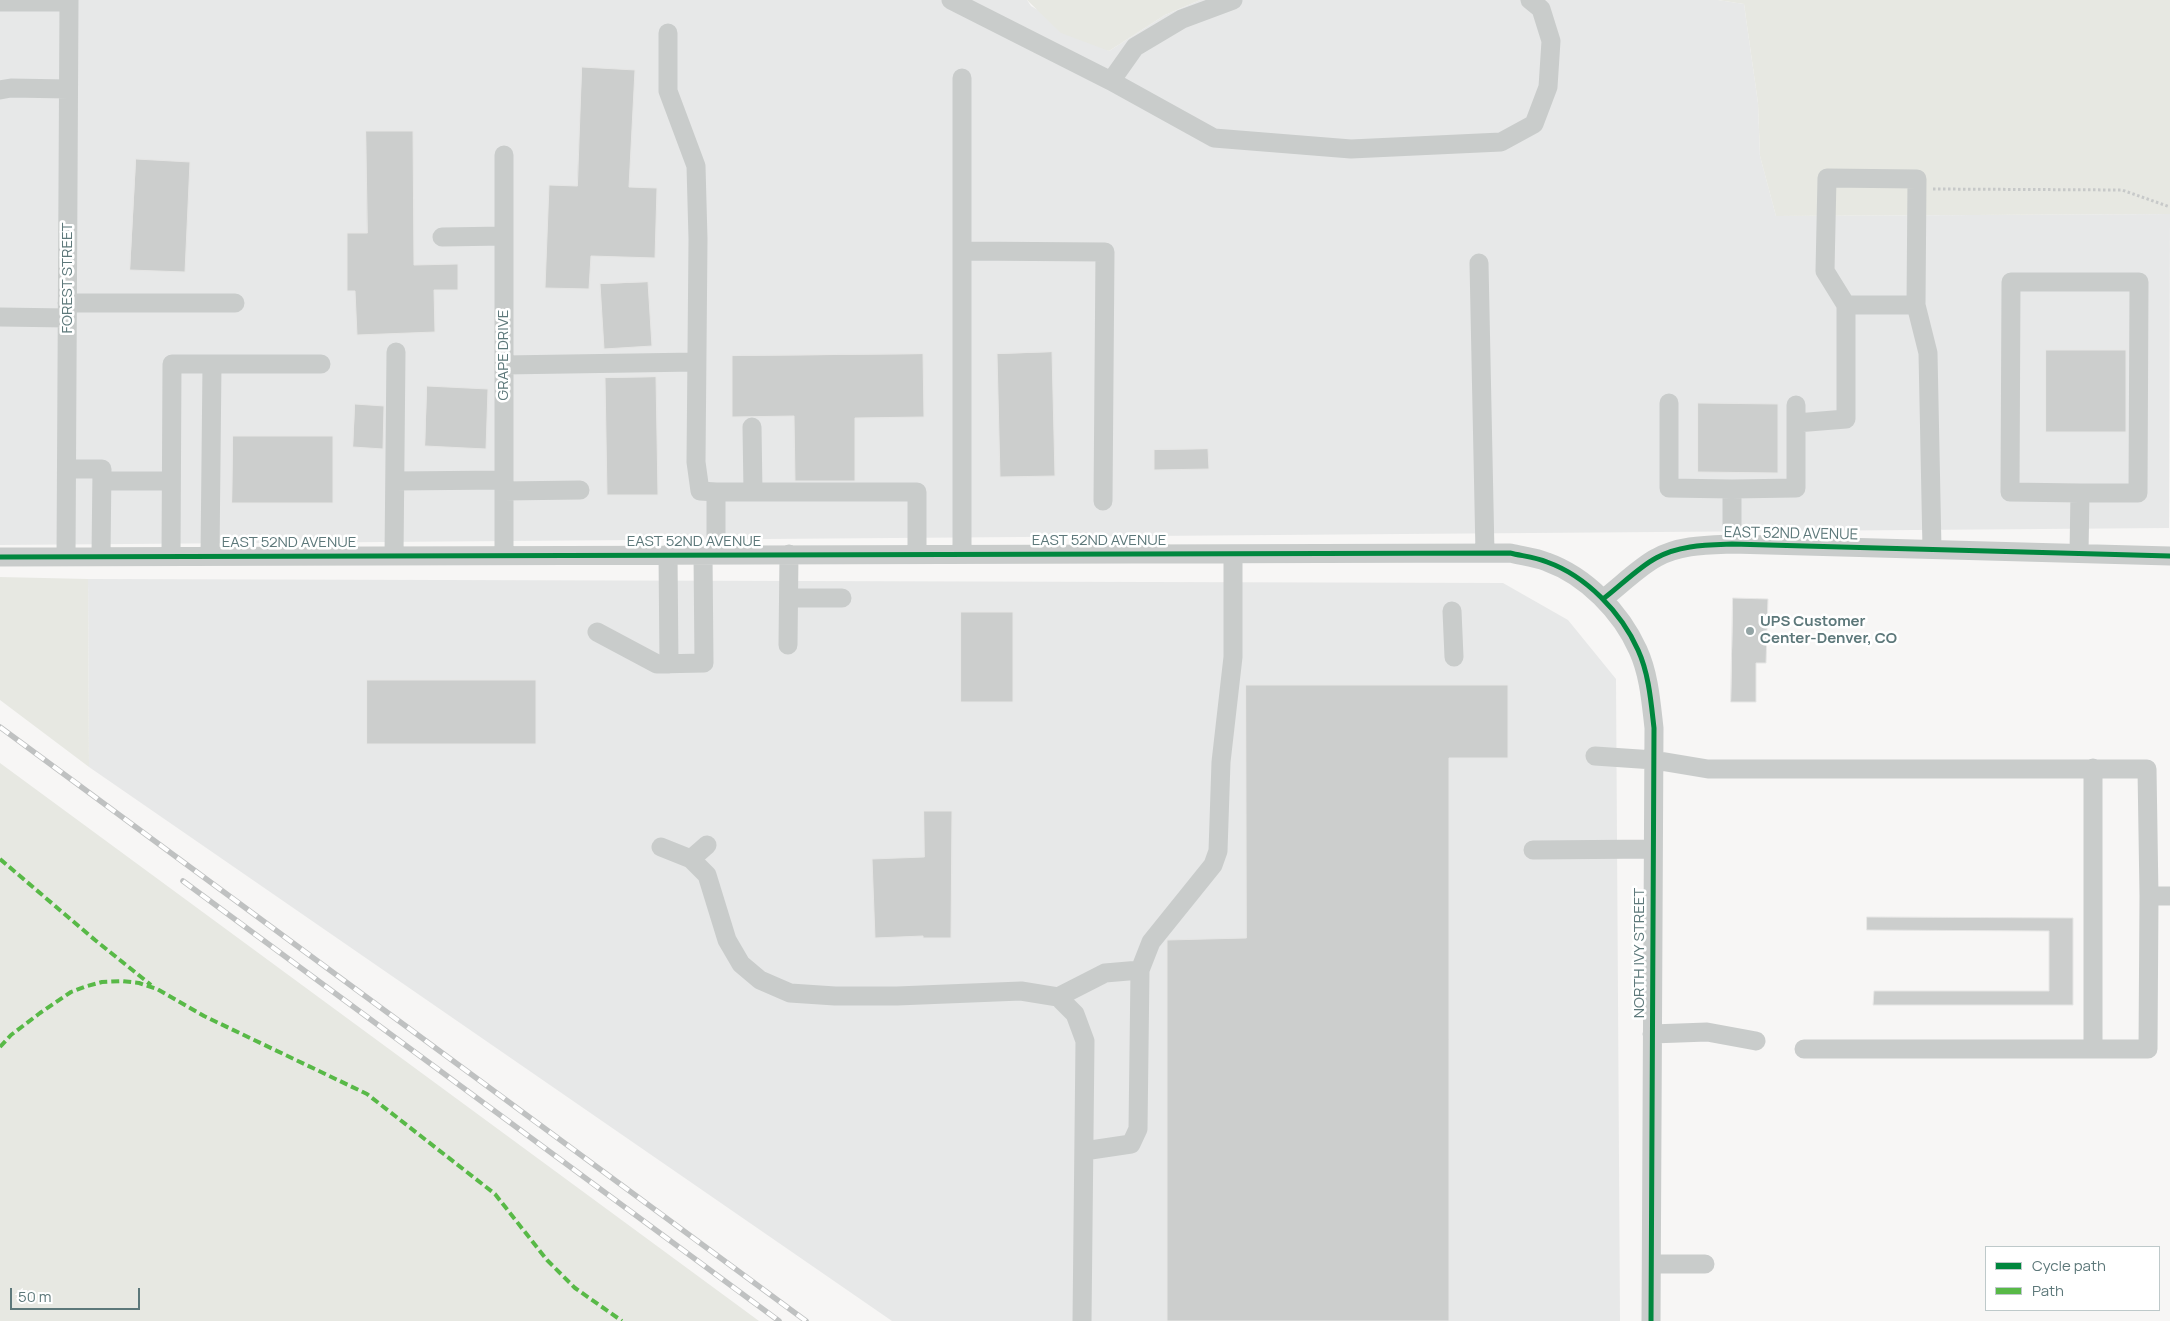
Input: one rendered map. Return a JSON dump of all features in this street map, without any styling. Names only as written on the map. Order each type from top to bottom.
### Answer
[{"type":"street","points":[[951,0],[1111,81],[1214,138],[1351,149],[1501,142],[1534,124],[1548,87],[1551,41],[1541,9],[1530,0]]},
{"type":"street","points":[[1111,81],[1135,47],[1182,18],[1233,0]]},
{"type":"street","points":[[0,2],[69,1]]},
{"type":"street","name":"FOREST STREET","points":[[66,557],[69,1]]},
{"type":"street","points":[[668,34],[668,91],[696,166],[698,239],[696,462],[700,491],[917,492],[917,554]]},
{"type":"street","points":[[962,78],[962,554]]},
{"type":"street","points":[[0,90],[11,88],[68,89]]},
{"type":"street","name":"GRAPE DRIVE","points":[[504,155],[504,555]]},
{"type":"street","points":[[1669,403],[1669,488],[1796,488],[1796,414],[1846,420],[1846,306],[1825,271],[1827,178],[1917,179],[1916,305],[1928,353],[1932,549]]},
{"type":"street","points":[[442,237],[504,236]]},
{"type":"street","points":[[962,251],[1105,252],[1103,501]]},
{"type":"street","points":[[1479,263],[1485,553]]},
{"type":"street","points":[[2011,282],[2139,282],[2138,493],[2080,492],[2010,492],[2011,282]]},
{"type":"street","points":[[0,317],[67,310],[235,303]]},
{"type":"street","points":[[1846,306],[1916,305]]},
{"type":"street","points":[[394,556],[396,352]]},
{"type":"street","points":[[504,365],[696,362]]},
{"type":"street","points":[[171,556],[172,364],[321,364]]},
{"type":"street","points":[[210,556],[212,364]]},
{"type":"street","points":[[752,427],[753,492]]},
{"type":"street","points":[[67,469],[102,469],[101,556]]},
{"type":"street","points":[[102,481],[171,481]]},
{"type":"street","points":[[395,481],[580,490]]},
{"type":"street","points":[[1732,489],[1732,544]]},
{"type":"street","points":[[597,632],[657,664],[704,663],[709,554],[716,492]]},
{"type":"street","points":[[2079,553],[2080,492]]},
{"type":"street","name":"EAST 52ND AVENUE","points":[[0,557],[1510,553],[1547,562],[1576,577],[1603,599],[1654,559],[1672,551],[1693,546],[1732,544],[2170,556]]},
{"type":"street","points":[[668,554],[669,664]]},
{"type":"street","points":[[788,645],[789,554]]},
{"type":"street","points":[[1084,1151],[1131,1144],[1138,1129],[1140,970],[1151,942],[1213,865],[1218,851],[1221,762],[1233,658],[1233,554]]},
{"type":"street","points":[[789,598],[842,598]]},
{"type":"street","name":"NORTH IVY STREET","points":[[1603,599],[1624,625],[1638,650],[1650,688],[1654,728],[1652,1321]]},
{"type":"street","points":[[1452,611],[1454,657]]},
{"type":"street","points":[[1596,756],[1654,760],[1708,769],[2147,769],[2149,896],[2148,1049],[1804,1049]]},
{"type":"street","points":[[2093,768],[2093,1049]]},
{"type":"street","points":[[691,859],[707,845]]},
{"type":"street","points":[[661,848],[691,859],[707,875],[727,940],[741,964],[760,980],[790,992],[835,996],[897,996],[1021,991],[1058,997],[1076,1014],[1085,1041],[1082,1321]]},
{"type":"street","points":[[1533,850],[1653,849]]},
{"type":"street","points":[[2149,896],[2170,896]]},
{"type":"street","points":[[1058,997],[1105,973],[1140,970]]},
{"type":"street","points":[[1652,1034],[1707,1032],[1756,1041]]},
{"type":"street","points":[[1652,1264],[1705,1264]]},
{"type":"path","points":[[1917,189],[2122,190],[2170,207]]},
{"type":"shaded area","points":[[0,0],[1027,0],[1031,6],[1109,51],[1165,15],[1200,0],[1718,0],[1744,4],[1758,103],[1760,156],[1776,216],[2170,214],[2169,528],[0,545]]},
{"type":"shaded area","points":[[1027,0],[1200,0],[1165,15],[1109,51],[1061,33]]},
{"type":"shaded area","points":[[1718,0],[2170,0],[2170,214],[1776,216],[1760,156],[1758,103],[1744,4]]},
{"type":"shaded area","points":[[0,577],[88,579],[89,767],[0,700]]},
{"type":"shaded area","points":[[88,579],[1503,583],[1568,620],[1616,679],[1620,1321],[892,1321],[89,767]]},
{"type":"shaded area","points":[[0,763],[759,1321],[0,1321]]},
{"type":"building","points":[[582,67],[635,70],[629,187],[657,188],[655,258],[591,256],[589,289],[545,288],[549,185],[577,186]]},
{"type":"building","points":[[366,131],[413,131],[414,265],[458,264],[458,290],[434,290],[435,332],[357,335],[355,291],[347,291],[347,233],[367,233]]},
{"type":"building","points":[[136,159],[190,162],[185,272],[130,270]]},
{"type":"building","points":[[648,282],[652,346],[604,349],[600,284]]},
{"type":"building","points":[[2046,350],[2126,350],[2126,432],[2046,432]]},
{"type":"building","points":[[1052,352],[1055,476],[1000,477],[997,354]]},
{"type":"building","points":[[923,354],[924,417],[855,418],[855,481],[795,481],[794,416],[732,417],[732,356]]},
{"type":"building","points":[[656,377],[658,495],[607,495],[605,378]]},
{"type":"building","points":[[427,386],[488,389],[486,449],[425,446]]},
{"type":"building","points":[[1698,403],[1778,404],[1778,473],[1698,472]]},
{"type":"building","points":[[355,404],[384,406],[383,449],[353,447]]},
{"type":"building","points":[[233,436],[333,436],[333,503],[232,503]]},
{"type":"building","points":[[1208,449],[1209,469],[1154,470],[1154,450]]},
{"type":"building","name":"UPS Customer Center-Denver, CO","points":[[1733,598],[1768,599],[1766,663],[1756,663],[1756,702],[1731,702]]},
{"type":"building","points":[[961,612],[1013,612],[1013,702],[961,702]]},
{"type":"building","points":[[367,680],[536,680],[536,744],[367,744]]},
{"type":"building","points":[[1246,685],[1508,685],[1508,758],[1449,758],[1449,1321],[1167,1321],[1167,940],[1246,938]]},
{"type":"building","points":[[924,811],[952,811],[951,938],[923,938],[923,936],[875,938],[872,859],[924,857]]},
{"type":"building","points":[[1867,917],[2073,918],[2073,1005],[1873,1005],[1874,991],[2049,991],[2049,931],[1867,930]]},
{"type":"railway","points":[[0,727],[806,1321]]},
{"type":"railway","points":[[183,881],[779,1321]]},
{"type":"marked path","points":[[0,859],[151,985]]},
{"type":"marked path","points":[[0,1047],[11,1035],[40,1013],[71,992],[84,987],[102,982],[122,981],[139,983],[157,989],[204,1016],[367,1094],[495,1194],[547,1260],[575,1288],[622,1321]]},
{"type":"cycle path","points":[[1603,599],[1656,558],[1674,550],[1703,545],[1732,544],[2170,556]]},
{"type":"cycle path","points":[[0,557],[1510,553],[1538,559],[1561,568],[1575,576],[1601,597],[1622,622],[1642,659],[1652,708],[1654,728],[1651,1321]]},
{"type":"place","name":"UPS Customer Center-Denver, CO","points":[[1750,631]]}]
